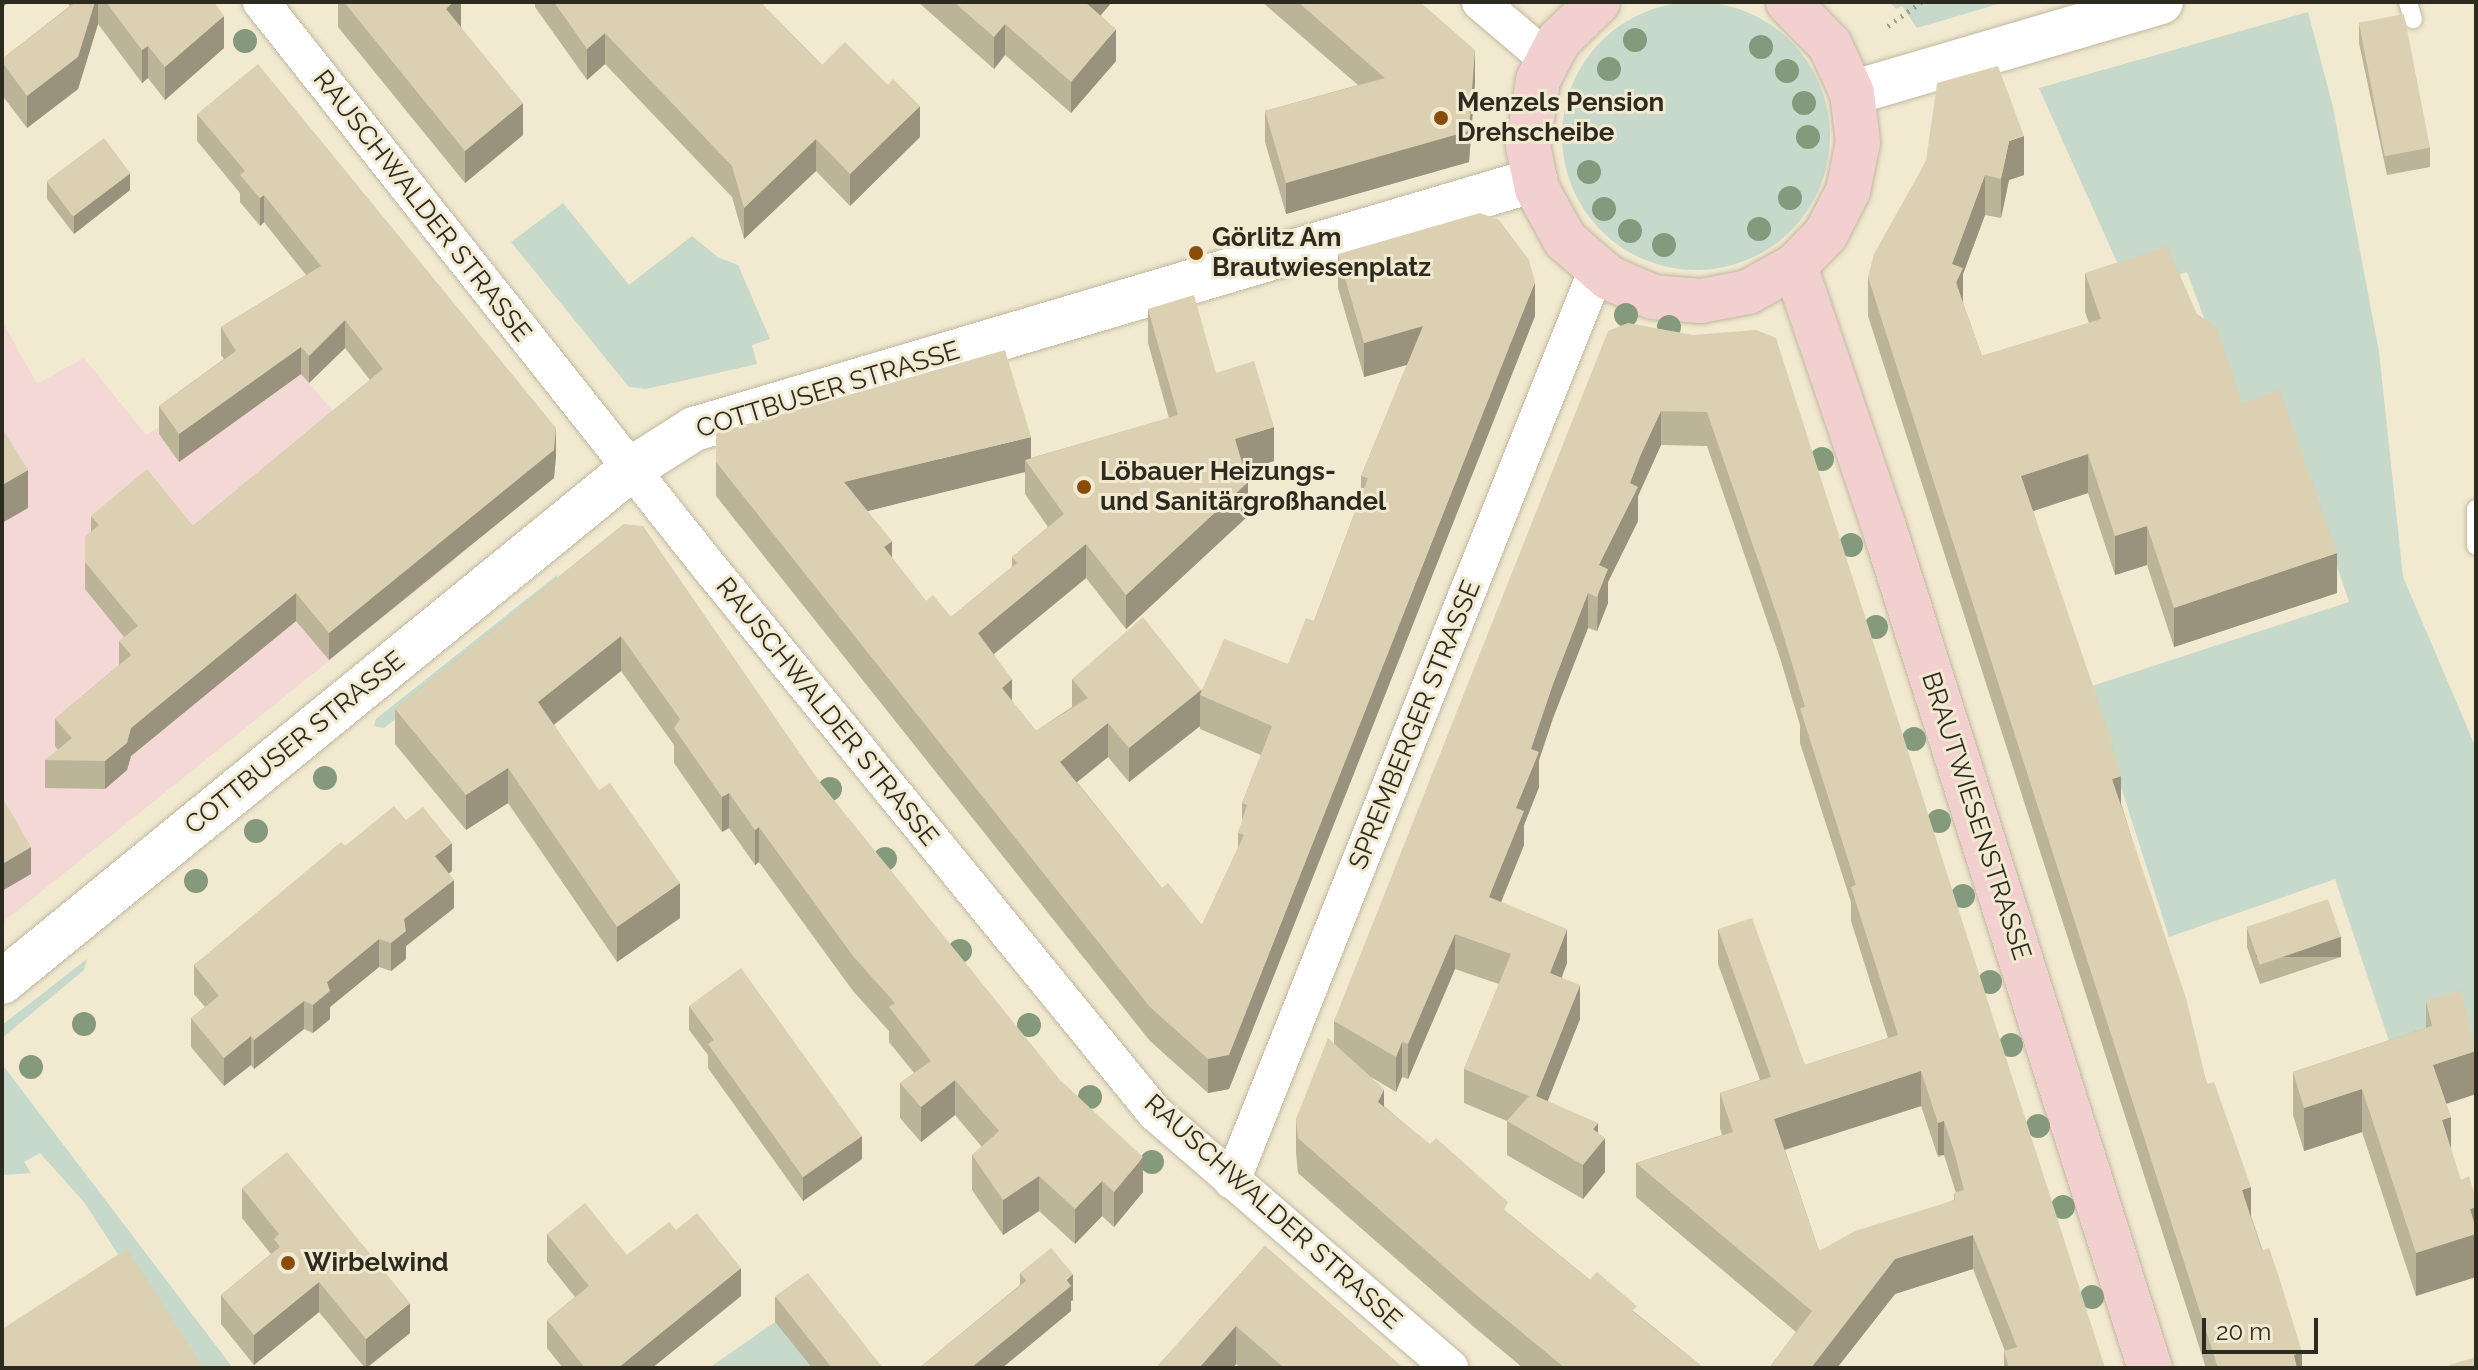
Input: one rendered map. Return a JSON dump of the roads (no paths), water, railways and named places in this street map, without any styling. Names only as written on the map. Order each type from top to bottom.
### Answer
[{"type":"main road","points":[[1598,2],[1574,22],[1547,59],[1529,123],[1535,180],[1565,240],[1597,269],[1653,297],[1701,301],[1748,292],[1795,266],[1826,234],[1848,191],[1858,142],[1852,93],[1830,45],[1788,2]]},
{"type":"main road","name":"BRAUTWIESENSTRASSE","points":[[1795,266],[1883,524],[2150,1368]]},
{"type":"street","name":"RAUSCHWALDER STRASSE","points":[[261,2],[631,469],[1155,1113],[1450,1368]]},
{"type":"street","points":[[1480,2],[1547,59]]},
{"type":"street","points":[[1852,93],[2161,2]]},
{"type":"street","name":"COTTBUSER STRASSE","points":[[2,982],[631,469],[671,442],[722,418],[1535,180]]},
{"type":"street","name":"SPREMBERGER STRASSE","points":[[1232,1181],[1597,269]]},
{"type":"lane","points":[[2476,509],[2476,546]]},
{"type":"place","name":"Menzels Pension Drehscheibe","points":[[1441,118]]},
{"type":"place","name":"Görlitz Am Brautwiesenplatz","points":[[1196,253]]},
{"type":"place","name":"Löbauer Heizungs- und Sanitärgroßhandel","points":[[1084,487]]},
{"type":"place","name":"Wirbelwind","points":[[288,1263]]}]
